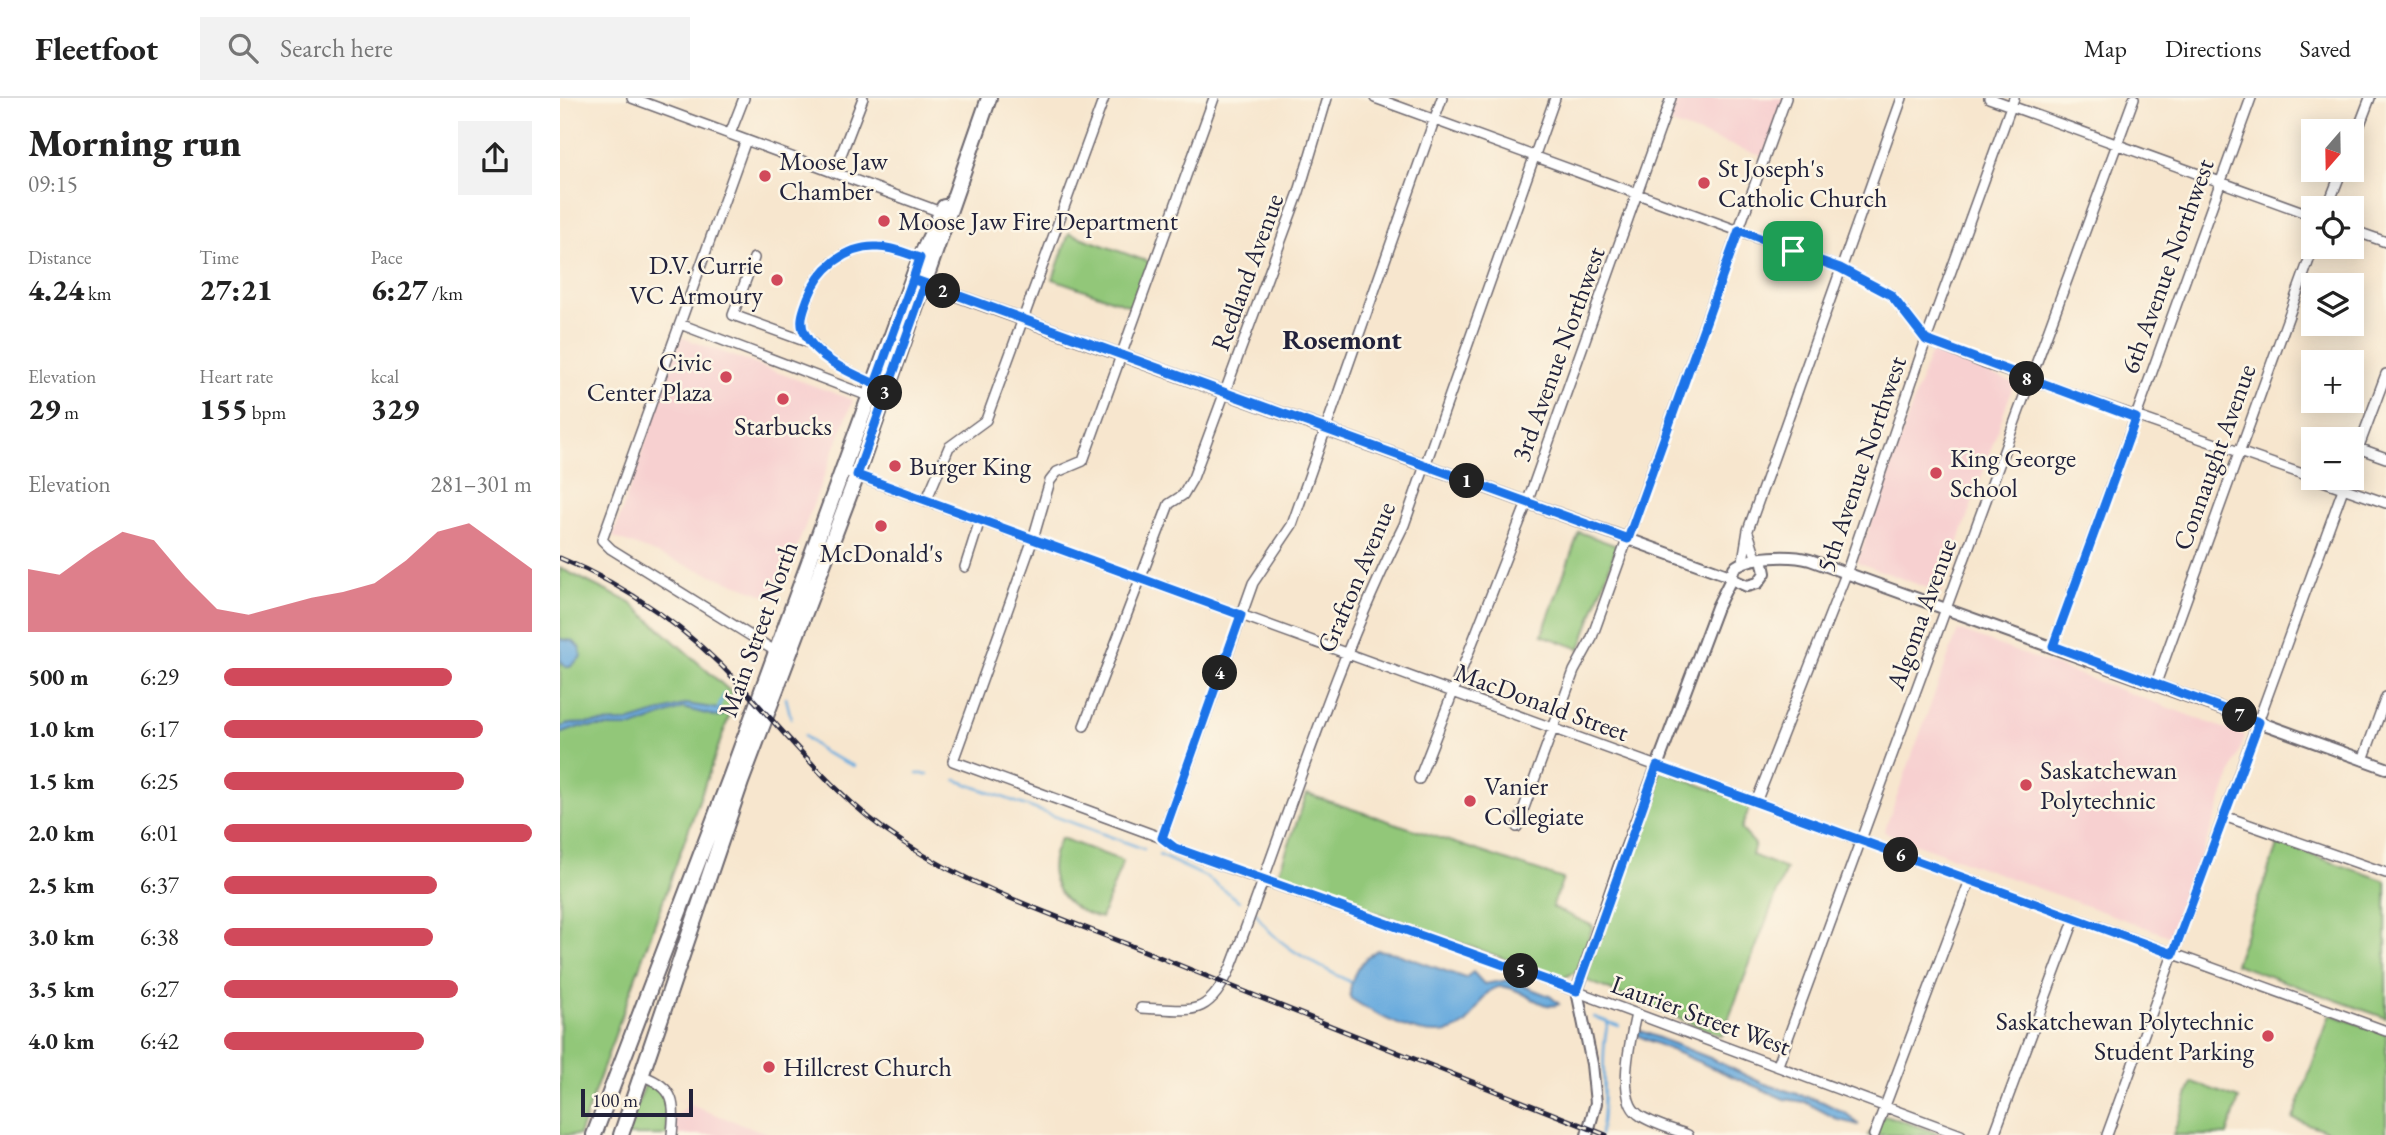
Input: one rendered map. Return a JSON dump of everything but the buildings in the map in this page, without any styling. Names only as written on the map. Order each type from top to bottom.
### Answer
[{"type":"main road","name":"Main Street North","points":[[594,1135],[842,470],[975,143],[989,98]]},
{"type":"main road","name":"Main Street North","points":[[621,1135],[741,782],[857,475],[919,282],[920,258],[946,214]]},
{"type":"street","points":[[632,98],[946,214]]},
{"type":"street","points":[[730,134],[744,98]]},
{"type":"street","points":[[834,173],[863,98]]},
{"type":"street","points":[[926,500],[949,447],[986,420],[1104,98]]},
{"type":"street","points":[[1033,540],[1050,481],[1057,472],[1083,461],[1214,98]]},
{"type":"street","name":"Redland Avenue","points":[[1084,726],[1169,504],[1183,495],[1192,478],[1299,192],[1328,98]]},
{"type":"street","points":[[1375,98],[1840,268],[1891,295],[1926,340],[2136,418],[2301,474]]},
{"type":"street","points":[[1162,838],[1253,583],[1292,525],[1327,430],[1355,339],[1442,98]]},
{"type":"street","name":"Grafton Avenue","points":[[1141,1008],[1195,1010],[1214,999],[1231,967],[1377,579],[1404,525],[1555,98]]},
{"type":"street","name":"3rd Avenue Northwest","points":[[1419,779],[1527,503],[1671,98]]},
{"type":"street","points":[[1517,827],[1574,671],[1591,640],[1786,98]]},
{"type":"street","points":[[1587,1135],[1596,1103],[1592,1065],[1577,991],[1657,766],[1715,618],[1730,592],[1748,530],[1902,98]]},
{"type":"street","points":[[1989,98],[2012,102],[2115,145],[2301,211]]},
{"type":"street","name":"Algoma Avenue","points":[[1778,1065],[2134,98]]},
{"type":"street","name":"6th Avenue Northwest","points":[[2053,646],[2251,98]]},
{"type":"street","points":[[2362,119],[2370,98]]},
{"type":"street","name":"5th Avenue Northwest","points":[[1756,802],[1846,574],[1926,340],[2012,102]]},
{"type":"street","points":[[746,140],[603,540],[611,550],[775,651]]},
{"type":"street","points":[[2364,234],[2386,242]]},
{"type":"street","points":[[873,390],[814,345],[805,334],[801,318],[815,280],[827,266],[848,254],[876,246],[920,258]]},
{"type":"street","points":[[754,258],[733,315],[814,345]]},
{"type":"street","name":"Connaught Avenue","points":[[2156,683],[2309,259]]},
{"type":"street","points":[[919,282],[1699,566],[1736,574],[1753,585],[1765,573],[1792,562],[1815,563]]},
{"type":"street","points":[[680,324],[873,390]]},
{"type":"street","points":[[2364,433],[2385,380]]},
{"type":"street","points":[[2364,450],[2386,458]]},
{"type":"street","name":"MacDonald Street","points":[[842,470],[2386,1031]]},
{"type":"street","points":[[2107,1135],[2343,490]]},
{"type":"street","points":[[2346,490],[2386,503]]},
{"type":"street","points":[[965,567],[980,520]]},
{"type":"street","points":[[1748,530],[1765,573]]},
{"type":"street","name":"Laurier Street West","points":[[1033,540],[953,761],[1162,838],[1175,848],[1577,991],[1961,1135]]},
{"type":"street","points":[[1736,574],[1759,557],[1794,556],[2053,646],[2386,768]]},
{"type":"street","points":[[2363,760],[2386,697]]},
{"type":"street","points":[[2224,816],[2386,873]]},
{"type":"street","points":[[1874,1135],[1970,880]]},
{"type":"street","points":[[1994,1135],[2075,918]]},
{"type":"street","points":[[1636,1014],[1626,1058],[1629,1101],[1637,1114],[1688,1135]]},
{"type":"street","points":[[643,1076],[658,1081],[671,1094],[674,1113],[672,1135]]},
{"type":"shaded area","points":[[1671,98],[1785,98],[1765,157],[1663,121]]},
{"type":"shaded area","points":[[681,337],[853,400],[777,600],[613,537]]},
{"type":"shaded area","name":"King George School","points":[[1931,351],[2014,383],[1941,593],[1857,562]]},
{"type":"shaded area","points":[[1958,630],[2245,736],[2172,937],[1884,832]]},
{"type":"shaded area","points":[[671,1095],[695,1107],[772,1135],[672,1135],[674,1118],[688,1105]]},
{"type":"green space","points":[[1069,233],[1152,263],[1136,308],[1053,279]]},
{"type":"green space","points":[[1579,532],[1617,546],[1580,649],[1542,635]]},
{"type":"green space","points":[[560,568],[631,603],[731,692],[730,714],[579,1135],[560,1135]]},
{"type":"green space","points":[[1660,770],[1751,804],[1741,829],[1755,844],[1752,855],[1786,869],[1722,1036],[1583,979]]},
{"type":"green space","points":[[1307,794],[1563,879],[1552,907],[1593,926],[1576,972],[1561,979],[1277,877]]},
{"type":"green space","points":[[1061,838],[1123,861],[1101,918],[1075,907],[1058,889],[1052,866]]},
{"type":"green space","points":[[2278,843],[2386,881],[2386,1018],[2235,964]]},
{"type":"green space","points":[[2330,1014],[2386,1034],[2386,1135],[2339,1135],[2293,1119]]},
{"type":"green space","points":[[2192,1082],[2239,1099],[2227,1135],[2173,1135]]},
{"type":"green space","points":[[645,1085],[654,1085],[668,1100],[667,1135],[625,1135]]},
{"type":"green space","points":[[1885,1115],[1943,1135],[1868,1135]]},
{"type":"water","points":[[560,639],[573,641],[580,648],[581,657],[570,667],[566,667],[560,660]]},
{"type":"water","points":[[686,704],[718,709],[726,714],[718,717],[683,708],[633,727],[579,727],[560,734],[560,728],[567,724],[628,722]]},
{"type":"water","points":[[1377,950],[1395,953],[1465,978],[1473,972],[1484,984],[1508,980],[1550,996],[1559,1004],[1546,1005],[1512,988],[1497,987],[1486,995],[1464,1025],[1451,1031],[1422,1032],[1390,1021],[1350,998],[1356,971],[1365,959]]},
{"type":"water","points":[[1636,1029],[1710,1058],[1762,1083],[1823,1102],[1847,1114],[1859,1125],[1839,1120],[1805,1102],[1784,1099],[1634,1034]]},
{"type":"waterway","points":[[718,709],[724,694]]},
{"type":"waterway","points":[[786,698],[791,718]]},
{"type":"waterway","points":[[804,736],[823,752],[854,766]]},
{"type":"waterway","points":[[917,774],[928,774]]},
{"type":"waterway","points":[[956,780],[1144,849]]},
{"type":"waterway","points":[[1159,855],[1206,877],[1239,901]]},
{"type":"waterway","points":[[1256,913],[1264,925],[1285,945],[1350,982]]},
{"type":"waterway","points":[[1594,1017],[1619,1026]]},
{"type":"waterway","points":[[1600,1135],[1608,1022]]},
{"type":"railway","points":[[560,558],[635,597],[680,629],[742,687],[838,790],[881,827],[932,860],[1020,902],[1606,1135]]},
{"type":"place","name":"Moose Jaw Chamber","points":[[765,176]]},
{"type":"place","name":"St Joseph's Catholic Church","points":[[1704,183]]},
{"type":"place","name":"Moose Jaw Fire Department","points":[[884,221]]},
{"type":"place","name":"D.V. Currie VC Armoury","points":[[777,280]]},
{"type":"place","name":"Civic Center Plaza","points":[[726,377]]},
{"type":"place","name":"Starbucks","points":[[783,399]]},
{"type":"place","name":"Burger King","points":[[895,466]]},
{"type":"place","name":"King George School","points":[[1936,473]]},
{"type":"place","name":"McDonald's","points":[[881,526]]},
{"type":"place","name":"Saskatchewan Polytechnic","points":[[2026,785]]},
{"type":"place","name":"Vanier Collegiate","points":[[1470,801]]},
{"type":"place","name":"Saskatchewan Polytechnic Student Parking","points":[[2268,1036]]},
{"type":"place","name":"Hillcrest Church","points":[[769,1067]]},
{"type":"district","name":"Rosemont","points":[[1342,339]]},
{"type":"route","points":[[1793,251],[1739,230],[1628,539],[913,279],[875,384],[841,368],[825,356],[805,334],[801,318],[815,280],[827,266],[848,254],[876,246],[920,258],[913,279],[925,284],[857,475],[1241,615],[1162,838],[1175,848],[1577,991],[1657,766],[2173,954],[2259,722],[2053,646],[2136,418],[1926,340],[1891,295],[1840,268],[1793,251]]}]
